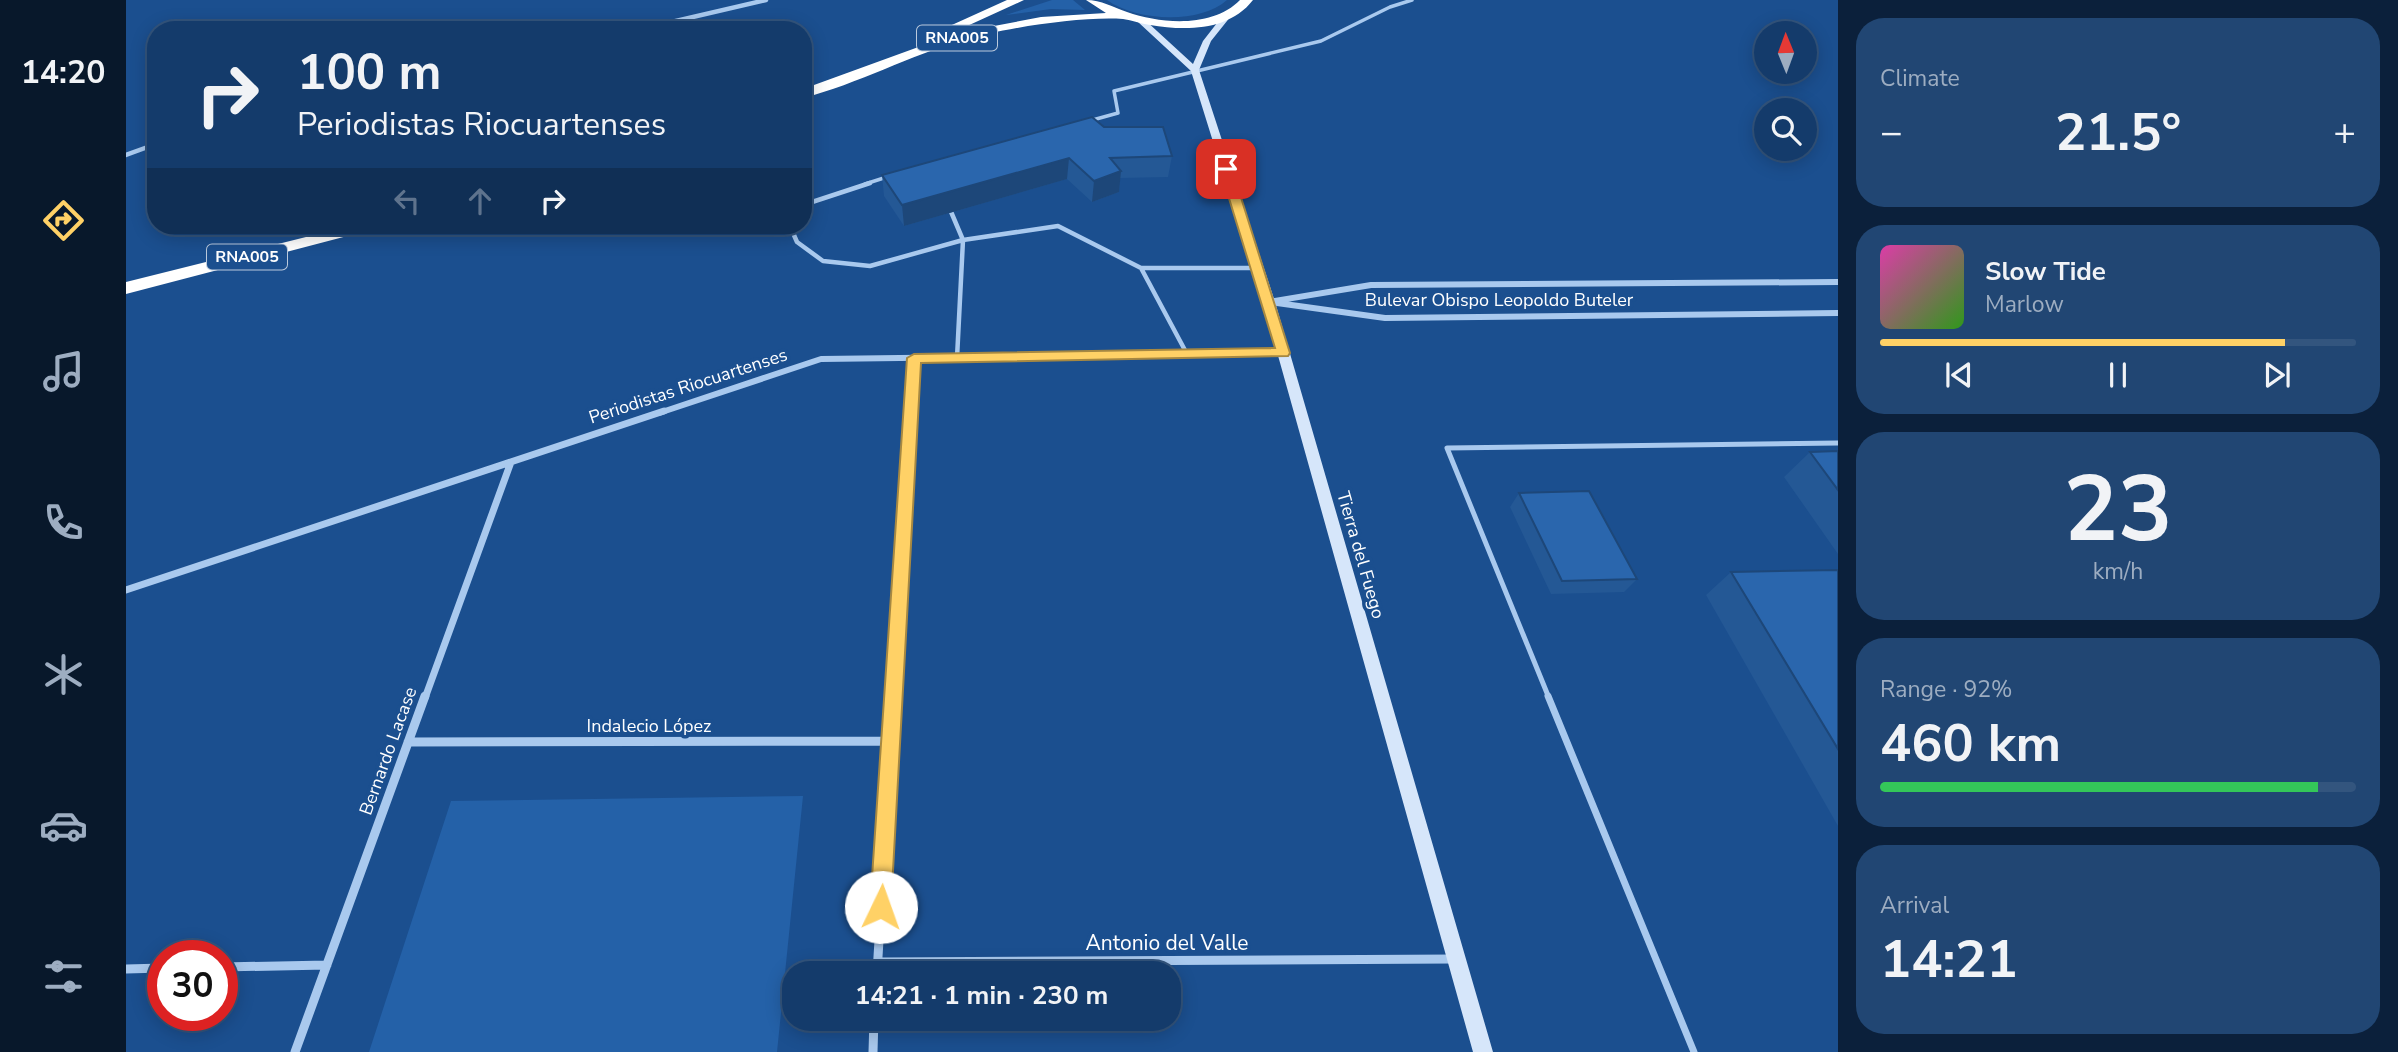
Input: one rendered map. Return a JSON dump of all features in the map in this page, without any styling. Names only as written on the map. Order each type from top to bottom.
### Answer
[{"type":"highway","name":"RNA005","points":[[812,87],[1018,0]]},
{"type":"highway","name":"RNA005","points":[[1091,0],[1119,16],[1142,22],[1187,25],[1227,16],[1244,6],[1247,0]]},
{"type":"highway","name":"RNA005","points":[[812,88],[962,36],[1041,21],[1119,16]]},
{"type":"highway","name":"RNA005","points":[[126,288],[333,235]]},
{"type":"main road","points":[[1142,22],[1195,70],[1207,41],[1227,16]]},
{"type":"main road","name":"Tierra del Fuego","points":[[1195,70],[1269,302],[1483,1052]]},
{"type":"street","points":[[676,21],[766,0]]},
{"type":"street","points":[[126,155],[147,147]]},
{"type":"street","name":"Bulevar Obispo Leopoldo Buteler","points":[[1269,302],[1371,285],[1838,282]]},
{"type":"street","name":"Bulevar Obispo Leopoldo Buteler","points":[[1269,302],[1385,318],[1838,313]]},
{"type":"street","name":"Periodistas Riocuartenses","points":[[126,590],[821,359],[1283,353]]},
{"type":"street","points":[[878,961],[914,358]]},
{"type":"street","name":"Bernardo Lacase","points":[[295,1052],[511,462]]},
{"type":"street","name":"Indalecio López","points":[[408,742],[890,741]]},
{"type":"street","name":"Antonio del Valle","points":[[1071,961],[1457,959]]},
{"type":"street","points":[[238,967],[327,965]]},
{"type":"street","points":[[126,969],[147,968]]},
{"type":"street","points":[[873,1052],[874,1031]]},
{"type":"lane","points":[[1077,124],[1118,113],[1114,91],[1321,41],[1390,7],[1412,0]]},
{"type":"lane","points":[[812,202],[891,176]]},
{"type":"lane","points":[[946,202],[962,240],[957,358]]},
{"type":"lane","points":[[794,235],[808,253],[823,261],[845,265],[888,263],[962,240],[1058,226],[1141,268],[1257,268]]},
{"type":"lane","points":[[1141,268],[1187,354]]},
{"type":"lane","points":[[1694,1052],[1447,448],[1838,443]]},
{"type":"shaded area","points":[[1052,0],[1073,0],[1085,10],[1051,9],[1006,15]]},
{"type":"shaded area","points":[[1107,0],[1227,0],[1201,14],[1167,17],[1134,12]]},
{"type":"shaded area","points":[[803,796],[786,961],[782,961],[782,1003],[777,1052],[369,1052],[451,801]]},
{"type":"building","points":[[1092,117],[1104,127],[1163,127],[1172,156],[1110,158],[1121,171],[1094,181],[1069,158],[902,205],[882,175]]},
{"type":"building","points":[[1838,451],[1838,490],[1810,452]]},
{"type":"building","points":[[1589,491],[1637,579],[1562,581],[1519,493]]},
{"type":"building","points":[[1838,570],[1838,749],[1731,572]]},
{"type":"route","points":[[881,907],[914,358],[1283,353],[1226,169]]}]
